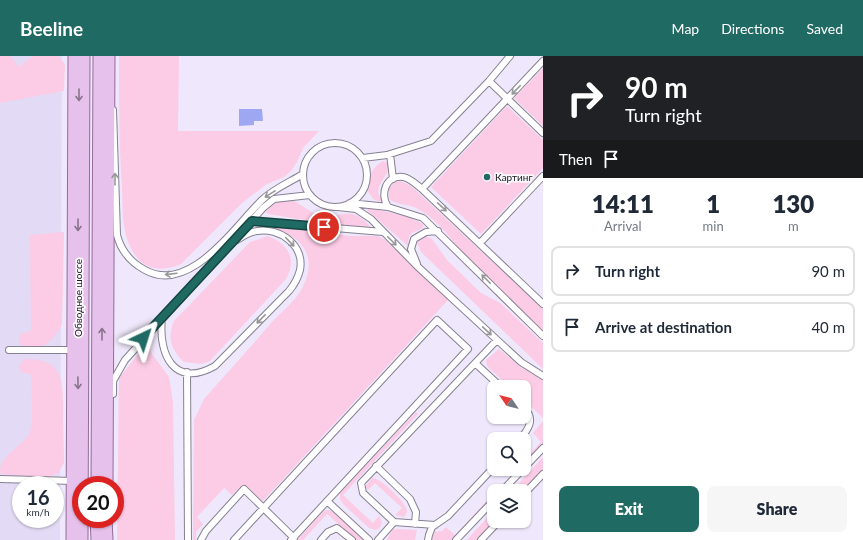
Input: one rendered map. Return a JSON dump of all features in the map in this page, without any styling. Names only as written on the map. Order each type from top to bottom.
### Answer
[{"type":"main road","name":"Обводное шоссе","points":[[77,476],[79,56]]},
{"type":"main road","points":[[104,63],[105,476]]},
{"type":"main road","name":"Обводное шоссе","points":[[76,528],[76,540]]},
{"type":"main road","points":[[102,528],[102,540]]},
{"type":"lane","points":[[362,158],[390,154],[431,141],[489,81],[510,56]]},
{"type":"lane","points":[[422,189],[543,61]]},
{"type":"lane","points":[[104,63],[114,117],[115,216],[117,235],[120,245],[127,257],[137,266],[149,272],[160,275],[187,271],[207,257],[263,198],[303,174]]},
{"type":"lane","points":[[489,81],[543,133]]},
{"type":"lane","points":[[338,207],[350,203],[361,194],[366,186],[366,167],[356,150],[347,145],[337,143],[327,144],[318,148],[310,155],[305,164],[303,174],[305,185],[310,194],[318,202],[328,206],[356,209],[371,219],[417,266],[520,362],[543,376]]},
{"type":"lane","points":[[390,154],[393,179]]},
{"type":"lane","points":[[480,243],[543,176]]},
{"type":"lane","points":[[388,207],[384,201],[383,194],[386,186],[393,179],[402,177],[408,179],[422,189],[543,304]]},
{"type":"lane","points":[[113,397],[114,381],[124,360],[252,221],[274,199],[310,194]]},
{"type":"lane","points":[[350,203],[388,207],[423,218],[438,231],[543,336]]},
{"type":"lane","points":[[252,221],[383,232]]},
{"type":"lane","points":[[162,317],[163,350],[168,360],[175,367],[188,372],[195,374],[206,372],[215,366],[296,282],[300,269],[300,257],[290,241],[284,236],[269,230],[256,231],[230,244]]},
{"type":"lane","points":[[417,266],[411,249],[414,239],[426,232],[438,231]]},
{"type":"lane","points":[[201,540],[206,531],[244,489],[263,508],[292,539],[468,349],[438,320],[263,508],[234,540]]},
{"type":"lane","points":[[435,525],[394,522],[364,493],[361,488],[361,483],[497,340]]},
{"type":"lane","points":[[9,350],[78,350]]},
{"type":"lane","points":[[475,363],[493,380]]},
{"type":"lane","points":[[188,372],[188,540]]},
{"type":"lane","points":[[531,460],[543,448]]},
{"type":"lane","points":[[376,466],[410,499],[416,512],[415,524]]},
{"type":"lane","points":[[428,540],[429,535],[435,525],[448,516],[487,474]]},
{"type":"lane","points":[[531,487],[543,474]]},
{"type":"lane","points":[[508,484],[516,476]]},
{"type":"lane","points":[[0,479],[72,481]]},
{"type":"lane","points":[[327,501],[369,540]]},
{"type":"lane","points":[[456,540],[487,507]]},
{"type":"lane","points":[[378,540],[394,522]]},
{"type":"lane","points":[[321,540],[328,532],[337,528],[352,540]]},
{"type":"lane","points":[[481,540],[492,528]]},
{"type":"shaded area","points":[[0,56],[62,56],[60,476],[12,476],[12,528],[60,528],[60,540],[0,540]]},
{"type":"shaded area","points":[[0,56],[10,56],[19,67],[33,56],[58,56],[65,64],[64,91],[0,103]]},
{"type":"shaded area","points":[[119,56],[179,56],[178,131],[319,131],[303,148],[291,171],[284,177],[267,184],[242,203],[181,264],[174,267],[160,269],[147,266],[136,257],[128,243],[123,219],[120,154]]},
{"type":"shaded area","points":[[543,68],[543,126],[514,98]]},
{"type":"shaded area","name":"Картинг","points":[[507,106],[543,140],[543,168],[481,234],[431,187]]},
{"type":"shaded area","points":[[383,161],[387,163],[390,168],[379,186],[378,193],[381,198],[381,202],[373,199],[367,190],[371,173]]},
{"type":"shaded area","points":[[401,181],[411,186],[543,309],[543,333],[459,249],[435,221],[416,208],[390,200],[388,189],[395,182]]},
{"type":"shaded area","points":[[282,200],[293,200],[324,220],[342,214],[356,215],[365,221],[370,227],[366,230],[268,214],[266,212],[272,204]]},
{"type":"shaded area","points":[[369,208],[406,216],[423,224],[423,227],[411,234],[407,245],[368,211],[367,209]]},
{"type":"shaded area","points":[[258,224],[350,236],[378,236],[385,240],[448,300],[262,502],[243,484],[232,495],[224,488],[197,517],[203,524],[196,532],[196,540],[193,540],[194,420],[204,399],[300,292],[309,266],[307,255],[295,238],[273,229],[259,228],[257,227]]},
{"type":"shaded area","points":[[64,232],[62,324],[51,340],[45,344],[33,348],[26,347],[20,344],[19,337],[22,333],[31,331],[30,235]]},
{"type":"shaded area","points":[[423,235],[432,239],[447,260],[481,293],[500,303],[543,343],[543,369],[421,252],[417,242]]},
{"type":"shaded area","points":[[268,236],[286,248],[289,253],[291,265],[286,279],[210,361],[201,364],[184,362],[173,348],[171,333],[174,321],[250,242]]},
{"type":"shaded area","points":[[148,342],[152,354],[169,377],[173,402],[175,540],[117,540],[117,528],[124,528],[124,476],[118,476],[119,378]]},
{"type":"shaded area","points":[[499,349],[520,366],[543,379],[543,418],[531,407],[531,380],[502,380],[487,366],[486,360]]},
{"type":"shaded area","points":[[24,359],[37,360],[54,367],[59,374],[63,391],[64,463],[58,473],[51,476],[3,475],[0,472],[4,460],[27,437],[31,426],[31,375],[21,372],[19,366]]},
{"type":"shaded area","points":[[416,412],[418,414],[343,495],[373,523],[379,516],[382,522],[380,528],[375,530],[369,528],[343,504],[340,499],[340,493]]},
{"type":"shaded area","points":[[543,421],[543,444],[531,457],[531,453],[541,442],[533,433]]},
{"type":"shaded area","points":[[543,457],[543,472],[531,484],[518,484],[526,476],[531,476],[531,470]]},
{"type":"shaded area","points":[[372,478],[387,486],[403,503],[407,512],[404,517],[395,515],[402,508],[375,483],[368,490],[365,487]]},
{"type":"shaded area","points":[[487,501],[487,503],[452,540],[431,540],[435,532],[442,531],[446,527],[455,535]]},
{"type":"shaded area","points":[[328,510],[335,512],[365,540],[356,540],[327,514],[303,540],[297,540],[324,511]]},
{"type":"shaded area","points":[[487,518],[487,528],[490,528],[479,540],[467,540]]},
{"type":"shaded area","points":[[392,530],[417,530],[415,540],[387,540]]},
{"type":"building","points":[[239,109],[262,109],[263,121],[254,121],[254,125],[239,126]]},
{"type":"place","name":"Картинг","points":[[487,177]]},
{"type":"route","points":[[143,338],[252,221],[324,227]]}]
